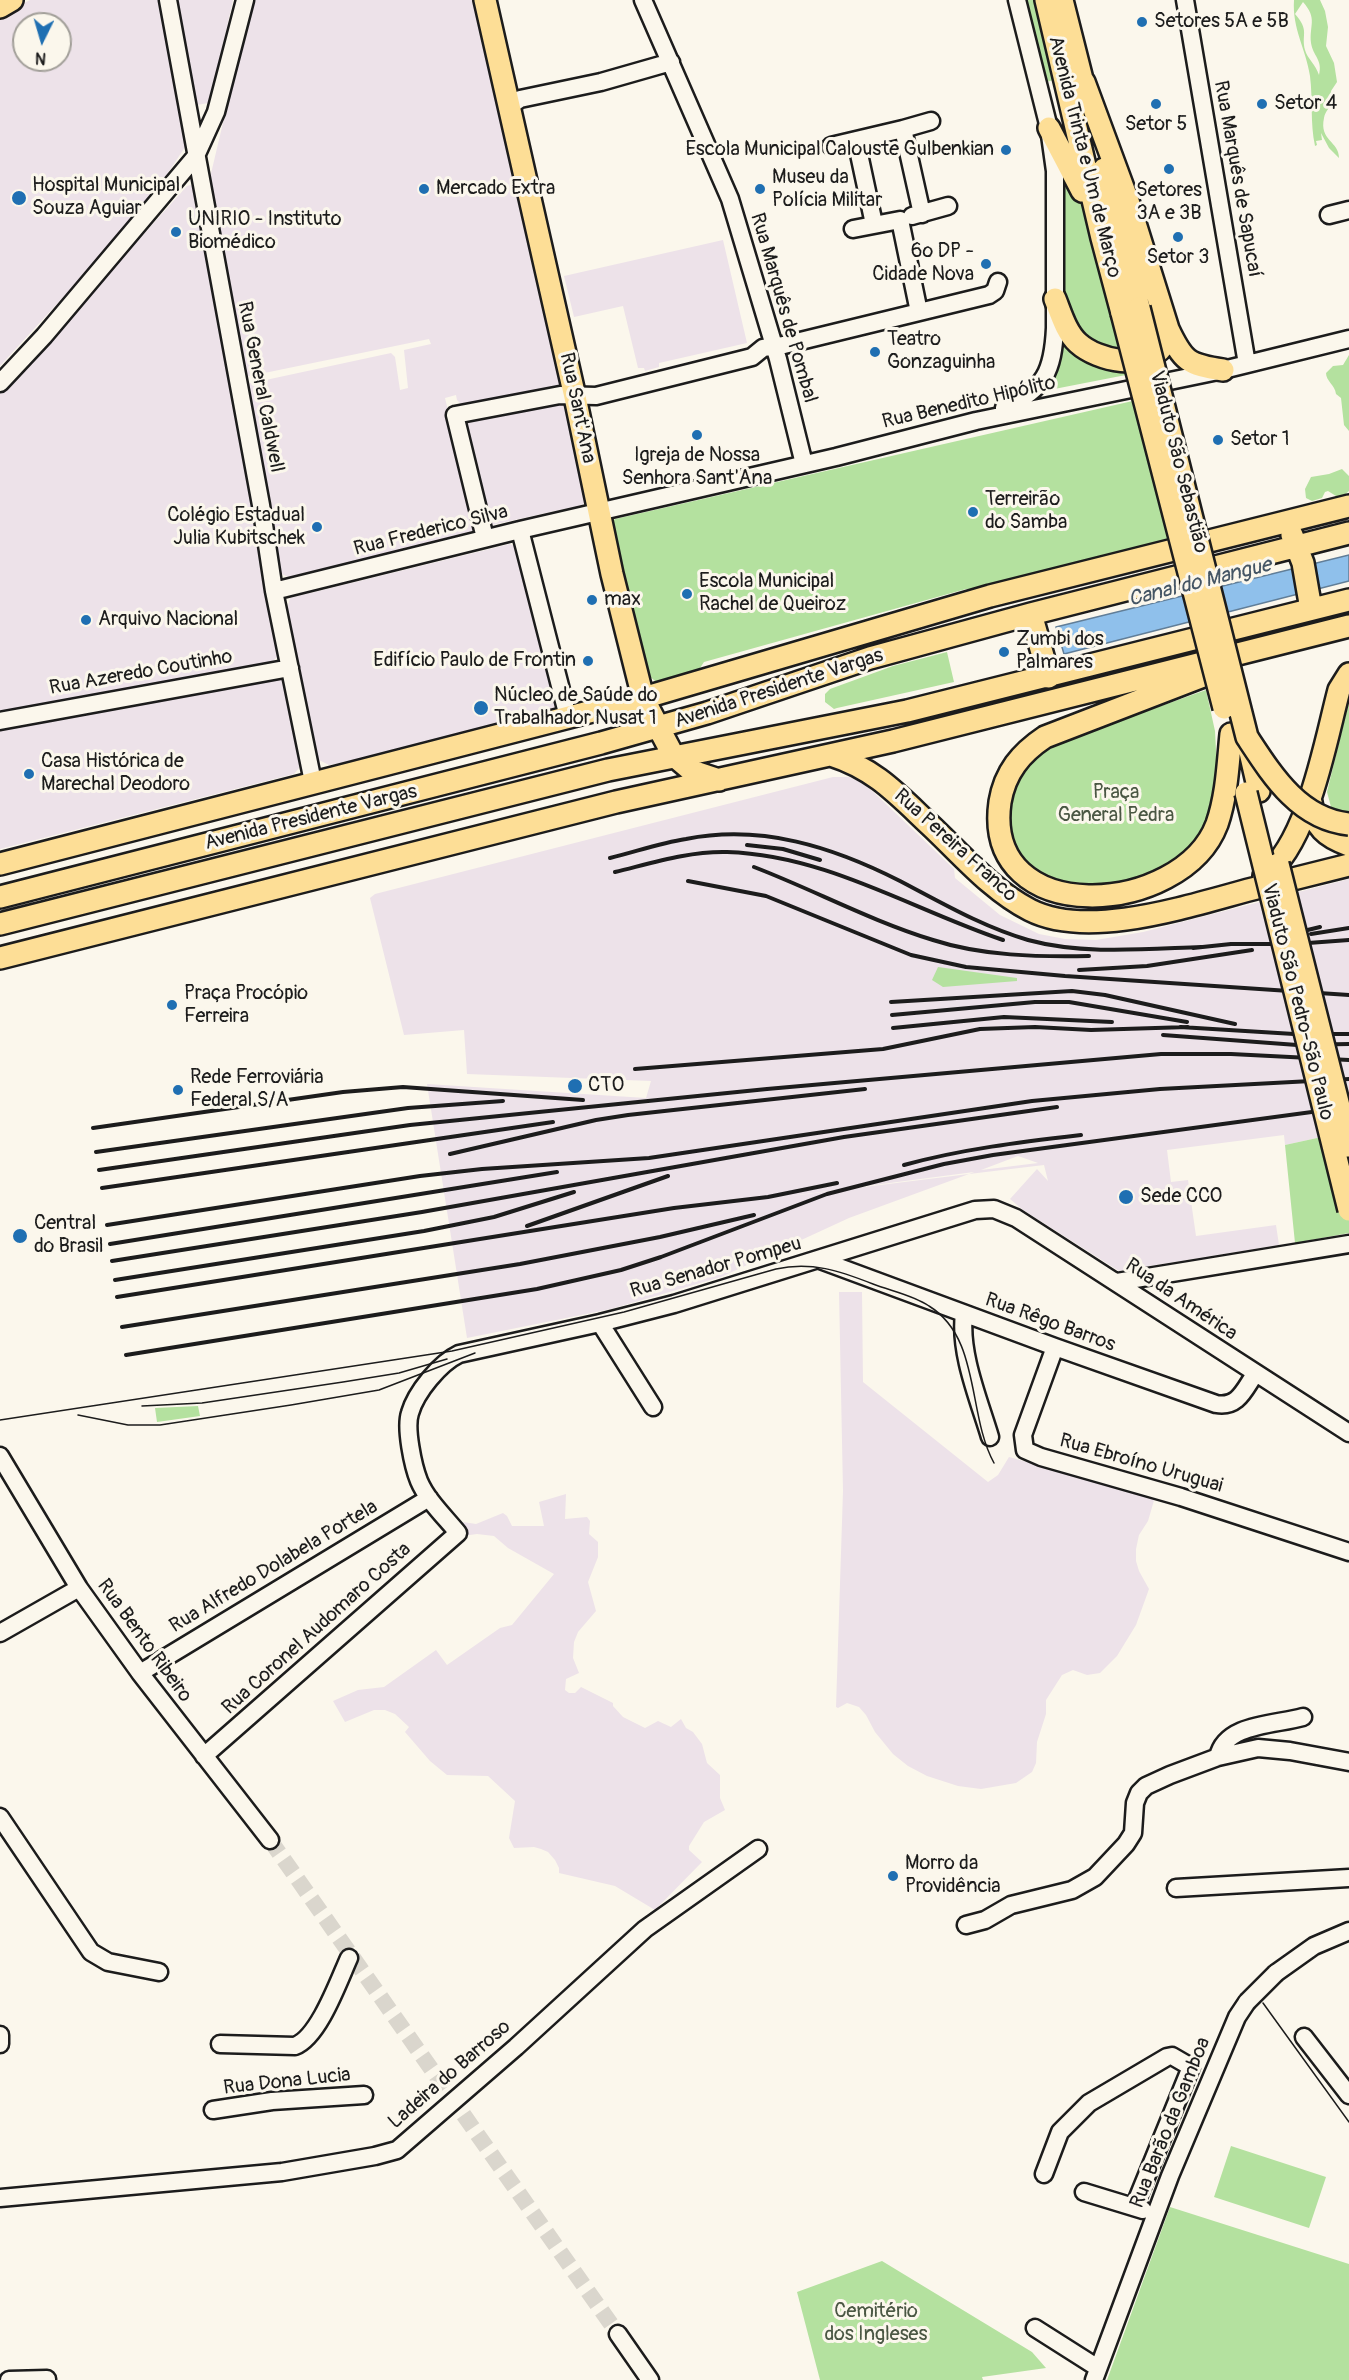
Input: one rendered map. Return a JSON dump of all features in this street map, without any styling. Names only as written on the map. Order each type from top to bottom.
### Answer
[{"type":"main road","points":[[0,7],[12,0]]},
{"type":"main road","name":"Rua Sant'Ana","points":[[485,0],[575,397],[612,573],[643,698],[673,755],[692,771],[721,780]]},
{"type":"main road","name":"Avenida Trinta e Um de Março","points":[[1046,0],[1102,238],[1131,311]]},
{"type":"main road","name":"Avenida Trinta e Um de Março","points":[[1062,0],[1084,82],[1131,311]]},
{"type":"main road","points":[[1084,82],[1128,201],[1168,329],[1182,356],[1190,363],[1200,367],[1223,370]]},
{"type":"main road","points":[[1049,128],[1078,181],[1102,238]]},
{"type":"main road","points":[[1055,299],[1067,330],[1079,344],[1111,360],[1133,361],[1156,353],[1165,343],[1168,329]]},
{"type":"main road","name":"Viaduto São Sebastião","points":[[1131,311],[1252,792]]},
{"type":"main road","name":"Avenida Presidente Vargas","points":[[0,864],[643,698],[775,657],[990,596],[1349,506]]},
{"type":"main road","points":[[1284,522],[1300,555],[1310,601]]},
{"type":"main road","name":"Avenida Presidente Vargas","points":[[0,897],[658,728],[870,658],[1031,614],[1300,555],[1349,533]]},
{"type":"main road","name":"Avenida Presidente Vargas","points":[[0,924],[673,755],[907,711],[1049,677],[1310,601],[1349,600]]},
{"type":"main road","points":[[1031,614],[1049,677]]},
{"type":"main road","points":[[6,953],[616,802],[893,741],[1349,626]]},
{"type":"main road","points":[[1239,735],[1216,825],[1199,851],[1180,869],[1160,881],[1137,890],[1088,896],[1044,888],[1022,874],[1007,856],[1001,836],[999,811],[1002,789],[1014,764],[1028,748],[1046,737],[1199,679],[1291,640]]},
{"type":"main road","points":[[687,686],[709,687],[797,666],[843,659],[870,658]]},
{"type":"main road","points":[[1349,674],[1339,690],[1311,797],[1313,816],[1319,826],[1329,836],[1349,845]]},
{"type":"main road","points":[[1239,735],[1290,796],[1323,817],[1349,824]]},
{"type":"main road","name":"Rua Pereira Franco","points":[[830,755],[853,762],[885,784],[1006,896],[1032,911],[1062,921],[1102,921],[1164,911],[1252,889],[1278,862],[1291,844],[1311,797]]},
{"type":"main road","points":[[456,781],[515,793]]},
{"type":"main road","name":"Viaduto São Pedro-São Paulo","points":[[1252,792],[1349,1146]]},
{"type":"main road","name":"Viaduto São Pedro-São Paulo","points":[[1252,792],[1349,1210]]},
{"type":"main road","points":[[1293,879],[1349,865]]},
{"type":"street","name":"Rua General Caldwell","points":[[168,0],[261,505],[274,591],[313,782]]},
{"type":"street","points":[[0,383],[44,336],[196,156],[216,112],[245,0]]},
{"type":"street","name":"Rua Marquês de Pombal","points":[[643,0],[729,199],[774,346],[804,464]]},
{"type":"street","name":"Avenida Trinta e Um de Março","points":[[976,421],[1025,398],[1037,388],[1048,372],[1054,354],[1054,171],[1049,128],[1017,0]]},
{"type":"street","name":"Rua Marquês de Sapucaí","points":[[1185,0],[1247,364]]},
{"type":"street","points":[[508,107],[520,99],[601,82],[671,62]]},
{"type":"street","points":[[831,146],[931,121]]},
{"type":"street","points":[[903,129],[922,214]]},
{"type":"street","points":[[856,140],[874,224]]},
{"type":"street","points":[[853,229],[948,207]]},
{"type":"street","points":[[1329,215],[1349,210]]},
{"type":"street","points":[[900,219],[919,312]]},
{"type":"street","points":[[485,538],[455,414],[560,395],[596,396],[753,357],[764,348],[989,295],[995,291],[998,282]]},
{"type":"street","name":"Rua Benedito Hipólito","points":[[599,512],[976,421],[1223,370],[1349,339]]},
{"type":"street","name":"Rua Frederico Silva","points":[[274,591],[599,512]]},
{"type":"street","points":[[520,530],[568,717]]},
{"type":"street","name":"Rua Azeredo Coutinho","points":[[0,721],[290,668]]},
{"type":"street","name":"Rua Senador Pompeu","points":[[429,1498],[419,1481],[416,1470],[409,1431],[410,1411],[428,1380],[454,1356],[674,1304],[986,1209]]},
{"type":"street","name":"Rua da América","points":[[986,1209],[1007,1212],[1349,1433]]},
{"type":"street","points":[[1117,1282],[1349,1244]]},
{"type":"street","name":"Rua Rêgo Barros","points":[[820,1260],[1055,1347],[1224,1405],[1237,1401],[1255,1374]]},
{"type":"street","points":[[964,1314],[965,1352],[990,1437]]},
{"type":"street","points":[[600,1323],[653,1407]]},
{"type":"street","name":"Rua Ebroíno Uruguai","points":[[1055,1347],[1023,1435],[1025,1450],[1041,1457],[1262,1522],[1349,1552]]},
{"type":"street","name":"Rua Bento Ribeiro","points":[[0,1456],[78,1588],[140,1673],[270,1840]]},
{"type":"street","name":"Rua Coronel Audomaro Costa","points":[[204,1756],[458,1533],[429,1498]]},
{"type":"street","name":"Rua Alfredo Dolabela Portela","points":[[140,1673],[429,1498]]},
{"type":"street","points":[[0,1633],[78,1588]]},
{"type":"street","points":[[1218,1757],[1223,1745],[1239,1732],[1303,1717]]},
{"type":"street","points":[[966,1925],[985,1920],[1011,1905],[1085,1884],[1095,1877],[1126,1844],[1133,1833],[1138,1793],[1146,1786],[1170,1775],[1218,1757],[1263,1748],[1349,1761]]},
{"type":"street","points":[[0,1817],[91,1952],[108,1962],[159,1972]]},
{"type":"street","name":"Ladeira do Barroso","points":[[0,2198],[282,2172],[375,2157],[397,2150],[516,2047],[645,1929],[758,1849]]},
{"type":"street","points":[[1176,1888],[1349,1878]]},
{"type":"street","name":"Rua Barão da Gamboa","points":[[1096,2374],[1155,2213],[1237,2018],[1247,2002],[1276,1973],[1308,1949],[1349,1930]]},
{"type":"street","points":[[220,2044],[295,2046],[302,2044],[320,2018],[349,1958]]},
{"type":"street","points":[[0,2035],[0,2044]]},
{"type":"street","points":[[1304,2037],[1349,2095]]},
{"type":"street","points":[[1044,2174],[1060,2132],[1089,2103],[1172,2055],[1191,2067],[1134,2207]]},
{"type":"street","name":"Rua Dona Lucia","points":[[213,2110],[272,2101],[364,2095]]},
{"type":"street","points":[[1084,2192],[1155,2213]]},
{"type":"street","points":[[1035,2328],[1096,2374]]},
{"type":"street","points":[[618,2334],[650,2380]]},
{"type":"street","points":[[9,2380],[47,2379]]},
{"type":"shaded area","points":[[30,0],[161,0],[187,144],[145,208],[0,366],[0,16]]},
{"type":"shaded area","points":[[177,0],[233,0],[208,103],[197,105],[194,103]]},
{"type":"shaded area","points":[[252,0],[475,0],[560,383],[559,387],[463,406],[457,400],[456,395],[445,398],[475,522],[473,531],[288,577],[280,573],[247,384],[391,353],[395,357],[400,390],[408,388],[404,350],[431,344],[429,339],[245,377],[209,182]]},
{"type":"shaded area","points":[[190,185],[194,187],[216,303],[279,655],[270,664],[0,714],[0,393]]},
{"type":"shaded area","points":[[723,240],[747,343],[659,363],[659,367],[645,371],[644,368],[638,368],[623,306],[574,317],[564,276]]},
{"type":"shaded area","points":[[560,401],[566,403],[585,502],[582,505],[492,525],[489,523],[465,425],[469,420]]},
{"type":"shaded area","points":[[510,544],[518,548],[558,703],[556,708],[342,763],[329,765],[317,759],[296,665],[287,609],[290,598]]},
{"type":"shaded area","points":[[280,676],[286,682],[300,761],[299,768],[294,774],[0,849],[0,727]]},
{"type":"shaded area","points":[[833,777],[849,777],[865,784],[954,869],[955,878],[1000,915],[1039,934],[1065,939],[1096,940],[1143,932],[1349,879],[1349,1131],[1285,1145],[1284,1135],[1167,1150],[1171,1182],[1188,1180],[1196,1236],[1276,1225],[1279,1245],[1119,1271],[1023,1210],[1010,1199],[1037,1169],[1048,1181],[1044,1165],[969,1174],[849,1218],[721,1277],[611,1309],[467,1338],[427,1084],[646,1098],[651,1081],[467,1074],[464,1030],[404,1035],[370,898],[375,894]],"holes":[[[1018,1156],[1038,1163],[981,1170]],[[974,1172],[969,1174],[775,1198]]]},
{"type":"shaded area","points":[[839,1292],[862,1292],[863,1382],[988,1482],[998,1475],[1009,1457],[1155,1497],[1148,1521],[1139,1535],[1136,1549],[1139,1571],[1149,1589],[1136,1625],[1117,1656],[1100,1673],[1087,1675],[1073,1670],[1062,1675],[1046,1700],[1046,1714],[1037,1742],[1036,1763],[1032,1772],[1016,1783],[981,1789],[958,1786],[927,1776],[908,1766],[893,1754],[859,1707],[847,1703],[836,1707],[843,1491]]},
{"type":"shaded area","points":[[566,1494],[565,1519],[587,1517],[590,1521],[589,1534],[598,1542],[598,1557],[588,1582],[596,1611],[578,1632],[574,1642],[573,1658],[579,1673],[566,1679],[565,1690],[575,1693],[581,1687],[613,1703],[623,1717],[645,1728],[658,1721],[671,1727],[681,1719],[686,1728],[693,1732],[702,1744],[707,1763],[720,1775],[720,1798],[725,1810],[704,1822],[689,1846],[689,1850],[702,1862],[655,1910],[615,1886],[559,1873],[555,1860],[548,1852],[534,1847],[514,1848],[509,1838],[515,1801],[488,1776],[447,1775],[430,1761],[405,1732],[409,1727],[395,1714],[385,1710],[374,1710],[345,1722],[333,1701],[358,1690],[384,1687],[436,1650],[447,1665],[500,1628],[512,1625],[554,1574],[508,1548],[494,1536],[477,1534],[463,1536],[463,1522],[476,1524],[503,1513],[512,1526],[544,1526],[539,1502]]},
{"type":"green space","points":[[1023,0],[1036,0],[1054,71],[1052,72],[1054,80],[1046,82],[1042,74]]},
{"type":"green space","points":[[1294,0],[1320,0],[1325,11],[1328,27],[1326,46],[1334,63],[1337,82],[1331,91],[1333,100],[1323,126],[1339,158],[1329,148],[1321,133],[1322,140],[1316,141],[1315,146],[1310,76],[1294,10]],"holes":[[[1303,2],[1312,18],[1311,43],[1319,62],[1319,75],[1306,53],[1304,29],[1295,14]]]},
{"type":"green space","points":[[1061,163],[1087,213],[1125,352],[1112,350],[1084,337],[1062,300]]},
{"type":"green space","points":[[1061,337],[1129,368],[1131,374],[1044,391],[1056,374]]},
{"type":"green space","points":[[1349,355],[1349,431],[1344,425],[1341,398],[1336,394],[1326,373],[1333,366],[1343,365]]},
{"type":"green space","points":[[1137,400],[1173,541],[988,590],[966,589],[704,662],[698,671],[663,682],[655,681],[648,675],[612,522],[615,519]]},
{"type":"green space","points":[[1342,469],[1349,476],[1349,491],[1343,496],[1336,496],[1328,491],[1322,498],[1312,501],[1306,498],[1305,489],[1311,477]]},
{"type":"green space","points":[[947,652],[954,682],[834,709],[825,702],[825,694],[830,689],[893,666]]},
{"type":"green space","name":"Praça General Pedra","points":[[1206,690],[1215,731],[1217,770],[1215,802],[1206,827],[1188,849],[1170,865],[1140,878],[1103,886],[1066,886],[1025,865],[1013,846],[1008,798],[1019,770],[1045,747]]},
{"type":"green space","points":[[1349,702],[1349,814],[1331,807],[1327,792]]},
{"type":"green space","points":[[938,967],[1017,978],[1017,981],[943,987],[932,980]]},
{"type":"green space","points":[[1349,1131],[1349,1233],[1295,1243],[1285,1145]]},
{"type":"green space","points":[[198,1406],[200,1416],[157,1422],[155,1408]]},
{"type":"green space","points":[[1231,2146],[1326,2177],[1309,2228],[1214,2197]]},
{"type":"green space","points":[[1170,2207],[1349,2264],[1349,2380],[1107,2380]]},
{"type":"green space","name":"Cemitério dos Ingleses","points":[[882,2261],[1032,2352],[1046,2368],[982,2377],[983,2380],[820,2380],[797,2292]]},
{"type":"water","points":[[1349,555],[1349,581],[1064,654],[1056,627]]},
{"type":"tunnel","points":[[270,1840],[618,2334]]},
{"type":"tram line","points":[[0,1420],[452,1351],[624,1312],[776,1269],[801,1266],[837,1271],[909,1296],[923,1302],[946,1320],[957,1337],[965,1357],[980,1422],[994,1463]]},
{"type":"tram line","points":[[78,1415],[128,1425],[160,1425],[291,1405],[379,1390],[475,1353]]},
{"type":"tram line","points":[[142,1406],[202,1403],[343,1382],[399,1373],[447,1359]]},
{"type":"tram line","points":[[1263,2003],[1349,2122]]},
{"type":"railway","points":[[610,858],[667,843],[714,835],[742,834],[769,837],[823,849],[849,858],[979,921],[1028,940],[1070,948],[1092,949],[1136,950],[1201,947]]},
{"type":"railway","points":[[747,845],[783,849],[820,860]]},
{"type":"railway","points":[[615,872],[699,853],[727,852],[764,855],[834,873],[1003,940]]},
{"type":"railway","points":[[754,867],[887,924],[933,940],[990,952],[1089,956]]},
{"type":"railway","points":[[688,881],[766,896],[911,955],[966,967],[1349,995]]},
{"type":"railway","points":[[1287,935],[1320,927]]},
{"type":"railway","points":[[1311,934],[1349,928]]},
{"type":"railway","points":[[1281,945],[1349,940]]},
{"type":"railway","points":[[1193,948],[1231,944],[1289,944]]},
{"type":"railway","points":[[1079,970],[1147,966],[1252,950]]},
{"type":"railway","points":[[891,1002],[1072,991],[1105,995],[1235,1024]]},
{"type":"railway","points":[[892,1015],[1035,1002],[1069,1002],[1187,1022]]},
{"type":"railway","points":[[893,1028],[1004,1017],[1112,1022]]},
{"type":"railway","points":[[635,1069],[883,1049],[980,1029],[1035,1027],[1091,1030],[1188,1027]]},
{"type":"railway","points":[[1180,1027],[1294,1034],[1349,1034]]},
{"type":"railway","points":[[1163,1035],[1297,1045],[1349,1044]]},
{"type":"railway","points":[[99,1170],[410,1125],[767,1089],[1161,1054],[1231,1054],[1349,1060]]},
{"type":"railway","points":[[107,1225],[420,1176],[482,1169],[649,1158],[1032,1101],[1160,1089],[1349,1079]]},
{"type":"railway","points":[[93,1128],[343,1092],[403,1087],[583,1100]]},
{"type":"railway","points":[[450,1154],[596,1120],[865,1089]]},
{"type":"railway","points":[[96,1152],[408,1108],[503,1101]]},
{"type":"railway","points":[[112,1261],[422,1212],[844,1137],[1057,1107]]},
{"type":"railway","points":[[126,1355],[537,1289],[621,1270],[827,1194],[944,1164],[993,1155],[1349,1107]]},
{"type":"railway","points":[[102,1188],[553,1122]]},
{"type":"railway","points":[[904,1165],[970,1150],[1081,1135]]},
{"type":"railway","points":[[110,1244],[557,1172]]},
{"type":"railway","points":[[527,1226],[668,1176]]},
{"type":"railway","points":[[117,1297],[674,1208],[768,1197],[837,1183]]},
{"type":"railway","points":[[115,1280],[424,1231],[494,1217],[574,1192]]},
{"type":"railway","points":[[122,1327],[520,1264],[660,1237],[754,1215]]},
{"type":"place","name":"Setores 5A e 5B","points":[[1142,22]]},
{"type":"place","name":"Setor 5","points":[[1156,104]]},
{"type":"place","name":"Setor 4","points":[[1262,104]]},
{"type":"place","name":"Escola Municipal Calouste Gulbenkian","points":[[1006,150]]},
{"type":"place","name":"Setores 3A e 3B","points":[[1169,169]]},
{"type":"place","name":"Mercado Extra","points":[[424,189]]},
{"type":"place","name":"Museu da Polícia Militar","points":[[760,189]]},
{"type":"place","name":"Hospital Municipal Souza Aguiar","points":[[19,198]]},
{"type":"place","name":"UNIRIO - Instituto Biomédico","points":[[176,232]]},
{"type":"place","name":"Setor 3","points":[[1178,237]]},
{"type":"place","name":"6º DP - Cidade Nova","points":[[986,264]]},
{"type":"place","name":"Teatro Gonzaguinha","points":[[875,352]]},
{"type":"place","name":"Igreja de Nossa Senhora Sant'Ana","points":[[697,435]]},
{"type":"place","name":"Setor 1","points":[[1218,440]]},
{"type":"place","name":"Terreirão do Samba","points":[[973,512]]},
{"type":"place","name":"Colégio Estadual Julia Kubitschek","points":[[317,527]]},
{"type":"place","name":"Escola Municipal Rachel de Queiroz","points":[[687,594]]},
{"type":"place","name":"max","points":[[592,600]]},
{"type":"place","name":"Arquivo Nacional","points":[[86,620]]},
{"type":"place","name":"Zumbi dos Palmares","points":[[1004,652]]},
{"type":"place","name":"Edifício Paulo de Frontin","points":[[588,661]]},
{"type":"place","name":"Núcleo de Saúde do Trabalhador Nusat 1","points":[[481,708]]},
{"type":"place","name":"Casa Histórica de Marechal Deodoro","points":[[29,774]]},
{"type":"place","name":"Praça Procópio Ferreira","points":[[172,1005]]},
{"type":"place","name":"CTO","points":[[575,1086]]},
{"type":"place","name":"Rede Ferroviária Federal S/A","points":[[178,1090]]},
{"type":"place","name":"Sede CCO","points":[[1126,1197]]},
{"type":"place","name":"Central do Brasil","points":[[20,1236]]},
{"type":"place","name":"Morro da Providência","points":[[893,1876]]},
{"type":"water label","name":"Canal do Mangue","points":[[1200,583]]}]
